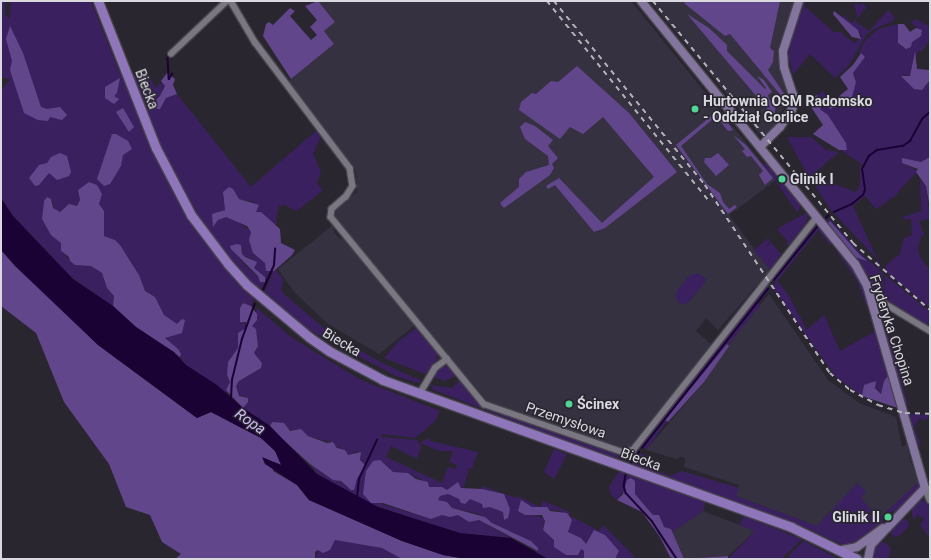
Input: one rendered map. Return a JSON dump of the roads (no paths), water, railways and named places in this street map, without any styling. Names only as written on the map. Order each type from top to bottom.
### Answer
[{"type":"main road","name":"Biecka","points":[[98,1],[165,168],[201,230],[228,264],[282,317],[329,351],[383,380],[791,527],[842,550],[854,559]]},
{"type":"main road","name":"Biecka","points":[[741,510],[854,559]]},
{"type":"street","points":[[171,54],[227,1]]},
{"type":"street","name":"Przemysłowa","points":[[231,1],[255,42],[350,168],[353,186],[346,197],[332,209],[331,217],[484,404],[623,452],[633,450],[817,217]]},
{"type":"street","name":"Fryderyka Chopina","points":[[641,1],[855,264],[871,298],[925,488]]},
{"type":"street","points":[[760,147],[780,127],[792,109],[793,95],[784,67],[784,51],[799,1]]},
{"type":"street","points":[[871,298],[884,302],[930,332]]},
{"type":"street","points":[[420,393],[435,368],[447,359]]},
{"type":"street","points":[[854,559],[871,545],[900,516],[925,488],[930,500]]},
{"type":"street","points":[[842,550],[858,547],[900,516]]},
{"type":"street","points":[[868,559],[871,545]]},
{"type":"street","points":[[854,559],[858,547]]},
{"type":"water","name":"Ropa","points":[[1,198],[13,216],[73,279],[113,306],[136,327],[174,352],[186,365],[217,385],[243,408],[270,426],[317,474],[378,507],[460,533],[511,538],[548,559],[466,559],[443,555],[402,541],[309,500],[297,485],[265,464],[262,457],[281,465],[275,451],[261,438],[211,412],[197,418],[98,345],[15,266],[1,250]]},
{"type":"waterway","points":[[168,57],[169,79],[172,74]]},
{"type":"waterway","points":[[834,212],[852,204],[863,195],[865,190],[862,169],[869,156],[877,150],[903,146],[910,141],[923,118],[930,112]]},
{"type":"waterway","points":[[774,280],[817,227]]},
{"type":"waterway","points":[[263,290],[274,265],[275,249]]},
{"type":"waterway","points":[[642,448],[768,289]]},
{"type":"waterway","points":[[231,398],[232,380],[242,339],[255,304]]},
{"type":"waterway","points":[[357,498],[359,479],[377,440]]},
{"type":"waterway","points":[[630,464],[639,452]]},
{"type":"waterway","points":[[626,475],[624,486],[626,493],[652,521],[677,559]]},
{"type":"railway","points":[[547,1],[710,202]]},
{"type":"railway","points":[[554,1],[705,185],[830,373],[850,390],[878,405],[905,413],[930,414]]},
{"type":"railway","points":[[653,1],[853,243],[930,310]]},
{"type":"place","name":"Hurtownia OSM Radomsko - Oddział Gorlice","points":[[695,109]]},
{"type":"place","name":"Glinik I","points":[[782,179]]},
{"type":"place","name":"Ścinex","points":[[569,404]]},
{"type":"place","name":"Glinik II","points":[[888,517]]}]
